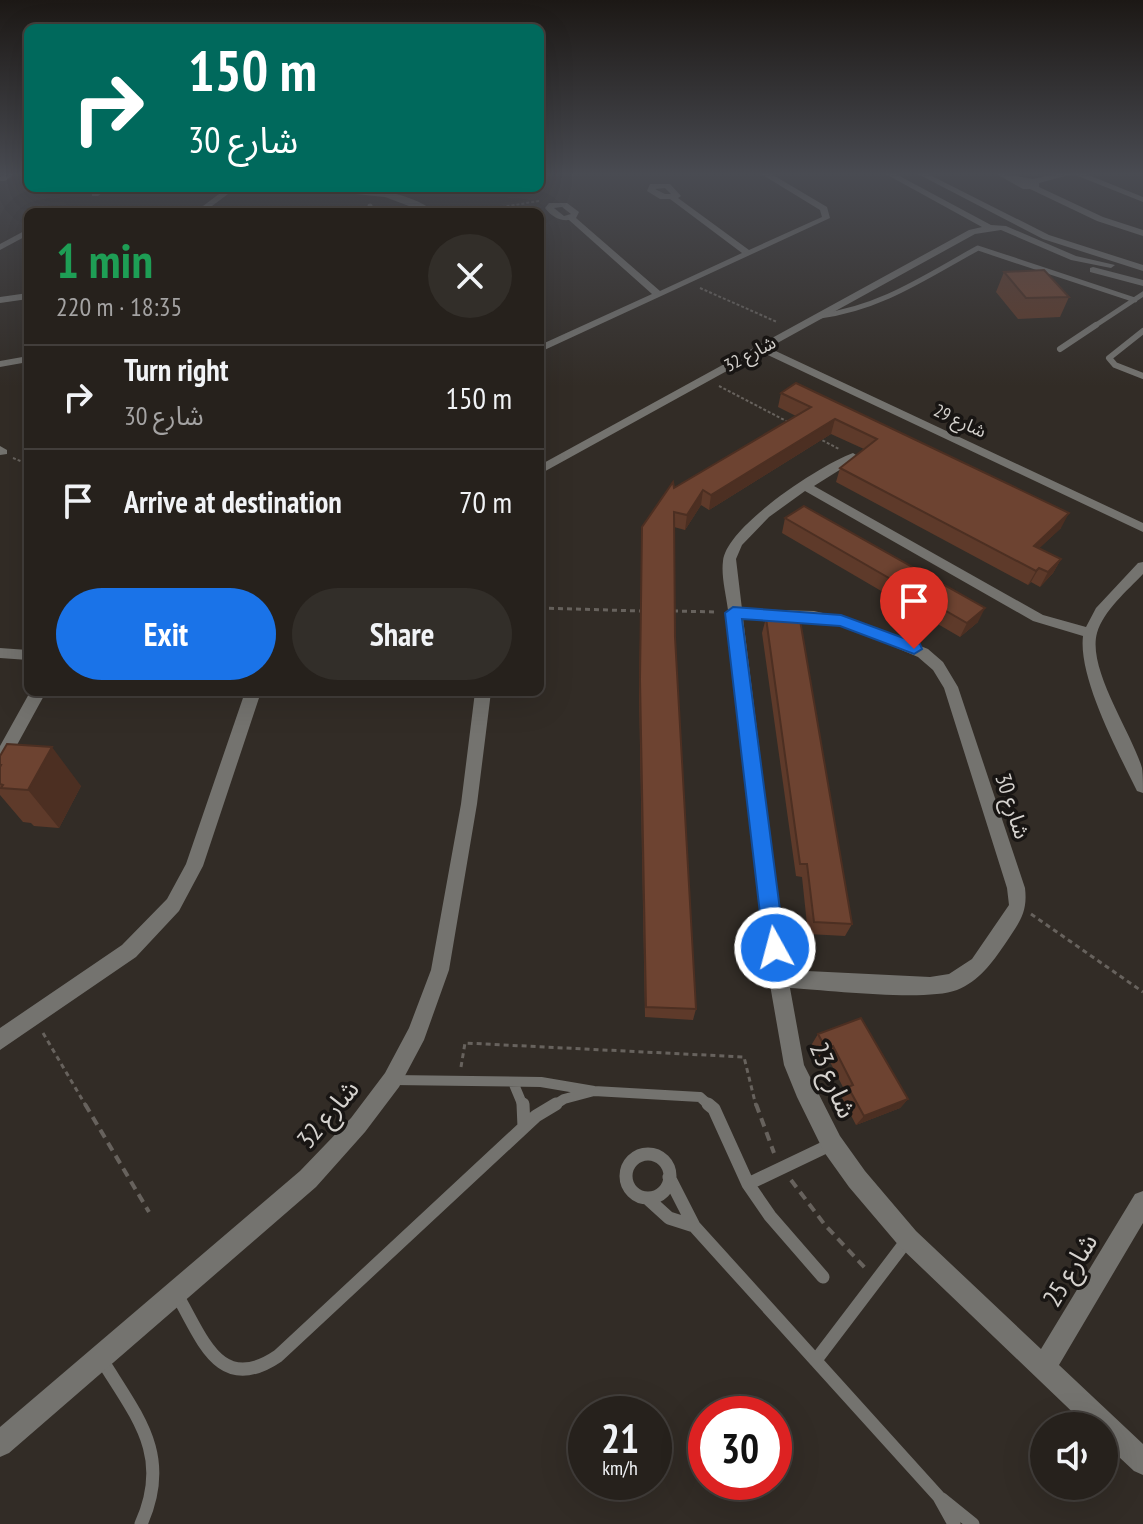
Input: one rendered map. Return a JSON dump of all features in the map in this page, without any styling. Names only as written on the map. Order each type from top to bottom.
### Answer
[{"type":"street","points":[[601,243],[663,292]]},
{"type":"street","points":[[740,243],[752,251]]},
{"type":"street","points":[[544,347],[769,243]]},
{"type":"street","name":"شارع 32","points":[[544,468],[953,243]]},
{"type":"street","points":[[1021,243],[1076,265],[1142,282]]},
{"type":"street","points":[[1040,243],[1081,260],[1111,265]]},
{"type":"street","points":[[1049,243],[1111,265],[1142,282]]},
{"type":"street","points":[[1059,243],[1142,282]]},
{"type":"street","points":[[0,300],[24,297]]},
{"type":"street","name":"شارع 29","points":[[761,348],[1143,528]]},
{"type":"street","points":[[0,364],[24,360]]},
{"type":"street","name":"شارع 23","points":[[853,457],[755,521],[736,541],[729,559],[733,613],[779,979],[794,1065],[832,1144],[908,1239],[1143,1462]]},
{"type":"street","points":[[807,487],[1038,618],[1090,633]]},
{"type":"street","points":[[1143,566],[1101,611],[1090,633],[1088,651],[1108,713],[1143,786]]},
{"type":"street","name":"شارع 30","points":[[733,613],[841,621],[914,649],[938,666],[951,687],[1014,878],[1018,905]]},
{"type":"street","points":[[0,653],[24,655]]},
{"type":"street","points":[[0,761],[36,696]]},
{"type":"street","points":[[3,1037],[129,951],[173,905],[194,866],[252,696]]},
{"type":"street","name":"شارع 32","points":[[0,1444],[308,1179],[350,1134],[392,1080],[417,1033],[440,970],[469,804],[482,696]]},
{"type":"street","points":[[779,979],[930,986],[953,982],[979,965],[1008,926],[1018,905]]},
{"type":"street","name":"شارع 25","points":[[1044,1367],[1143,1202]]},
{"type":"lane","points":[[820,316],[852,312],[879,303],[978,248],[1135,300]]},
{"type":"lane","points":[[1060,349],[1135,300],[1142,282]]},
{"type":"lane","points":[[1143,331],[1109,358],[1115,365],[1143,376]]},
{"type":"lane","points":[[392,1080],[559,1084],[594,1091],[700,1097],[714,1109],[748,1184],[794,1248],[823,1277]]},
{"type":"lane","points":[[513,1082],[523,1103],[524,1127]]},
{"type":"lane","points":[[175,1292],[216,1360],[240,1372],[260,1368],[278,1356],[524,1127],[550,1107],[594,1091]]},
{"type":"lane","points":[[748,1184],[832,1144]]},
{"type":"lane","points":[[694,1226],[669,1218],[648,1199],[633,1192],[628,1184],[628,1166],[633,1159],[640,1154],[656,1155],[668,1168],[669,1177],[694,1226],[939,1497],[973,1524]]},
{"type":"lane","points":[[648,1199],[663,1194],[669,1177]]},
{"type":"lane","points":[[816,1360],[908,1239]]},
{"type":"lane","points":[[100,1357],[140,1425],[154,1456],[156,1490],[141,1524]]},
{"type":"lane","points":[[939,1497],[954,1524]]},
{"type":"path","points":[[685,281],[795,330]]},
{"type":"path","points":[[705,379],[799,428]]},
{"type":"path","points":[[813,435],[853,457]]},
{"type":"path","points":[[544,608],[644,611]]},
{"type":"path","points":[[674,611],[733,613]]},
{"type":"path","points":[[1018,905],[1143,992]]},
{"type":"path","points":[[33,1016],[149,1212]]},
{"type":"building","points":[[1044,270],[1069,297],[1026,298],[1004,272]]},
{"type":"building","points":[[796,383],[1069,513],[1034,546],[1061,559],[1048,572],[1039,568],[1036,571],[840,468],[877,439],[835,419],[711,495],[703,490],[687,515],[674,512],[675,637],[696,1009],[646,1007],[640,679],[642,527],[673,482],[674,488],[811,407],[781,393]]},
{"type":"building","points":[[804,506],[985,608],[967,623],[785,518]]},
{"type":"building","points":[[766,618],[800,620],[852,924],[814,922],[807,864],[800,864]]},
{"type":"building","points":[[7,744],[52,747],[28,790],[1,788],[0,756]]},
{"type":"building","points":[[861,1018],[908,1099],[864,1116],[848,1087],[853,1085],[833,1046],[826,1049],[818,1034]]},
{"type":"route","points":[[775,948],[733,613],[814,616],[841,621],[914,649]]}]
